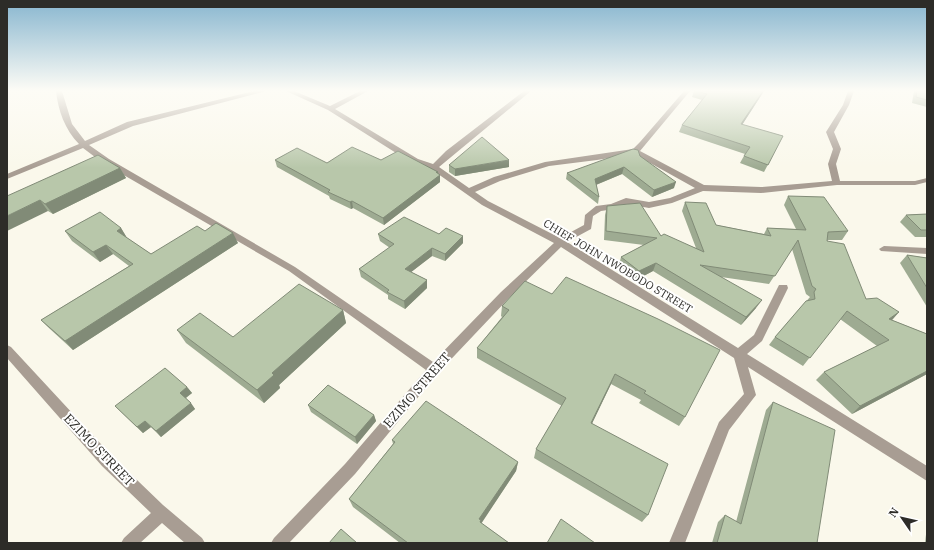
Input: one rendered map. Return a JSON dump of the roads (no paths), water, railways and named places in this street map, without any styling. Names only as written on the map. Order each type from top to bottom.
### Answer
[{"type":"street","points":[[65,117],[68,125],[84,145],[106,161],[292,269],[434,369]]},
{"type":"street","points":[[7,177],[130,124],[159,117]]},
{"type":"street","name":"CHIEF JOHN NWOBODO STREET","points":[[343,117],[415,161],[434,167],[485,203],[562,243],[927,474]]},
{"type":"street","points":[[434,167],[449,153],[495,117]]},
{"type":"street","points":[[470,191],[497,180],[548,164],[597,158],[635,151],[643,144],[666,117]]},
{"type":"street","points":[[837,182],[832,164],[836,149],[830,132],[839,117]]},
{"type":"street","points":[[635,151],[702,188],[761,190],[837,182],[915,183],[927,180]]},
{"type":"street","name":"EZIMO STREET","points":[[279,543],[350,469],[434,369],[505,295],[562,243],[565,238],[588,228],[589,215],[598,208],[612,207],[626,200],[649,204],[672,200],[702,188]]},
{"type":"street","points":[[884,249],[927,251]]},
{"type":"street","points":[[677,543],[724,426],[750,395],[739,354],[758,338],[783,288]]},
{"type":"street","name":"EZIMO STREET","points":[[7,350],[107,461],[197,543]]},
{"type":"street","points":[[129,543],[162,512]]}]
